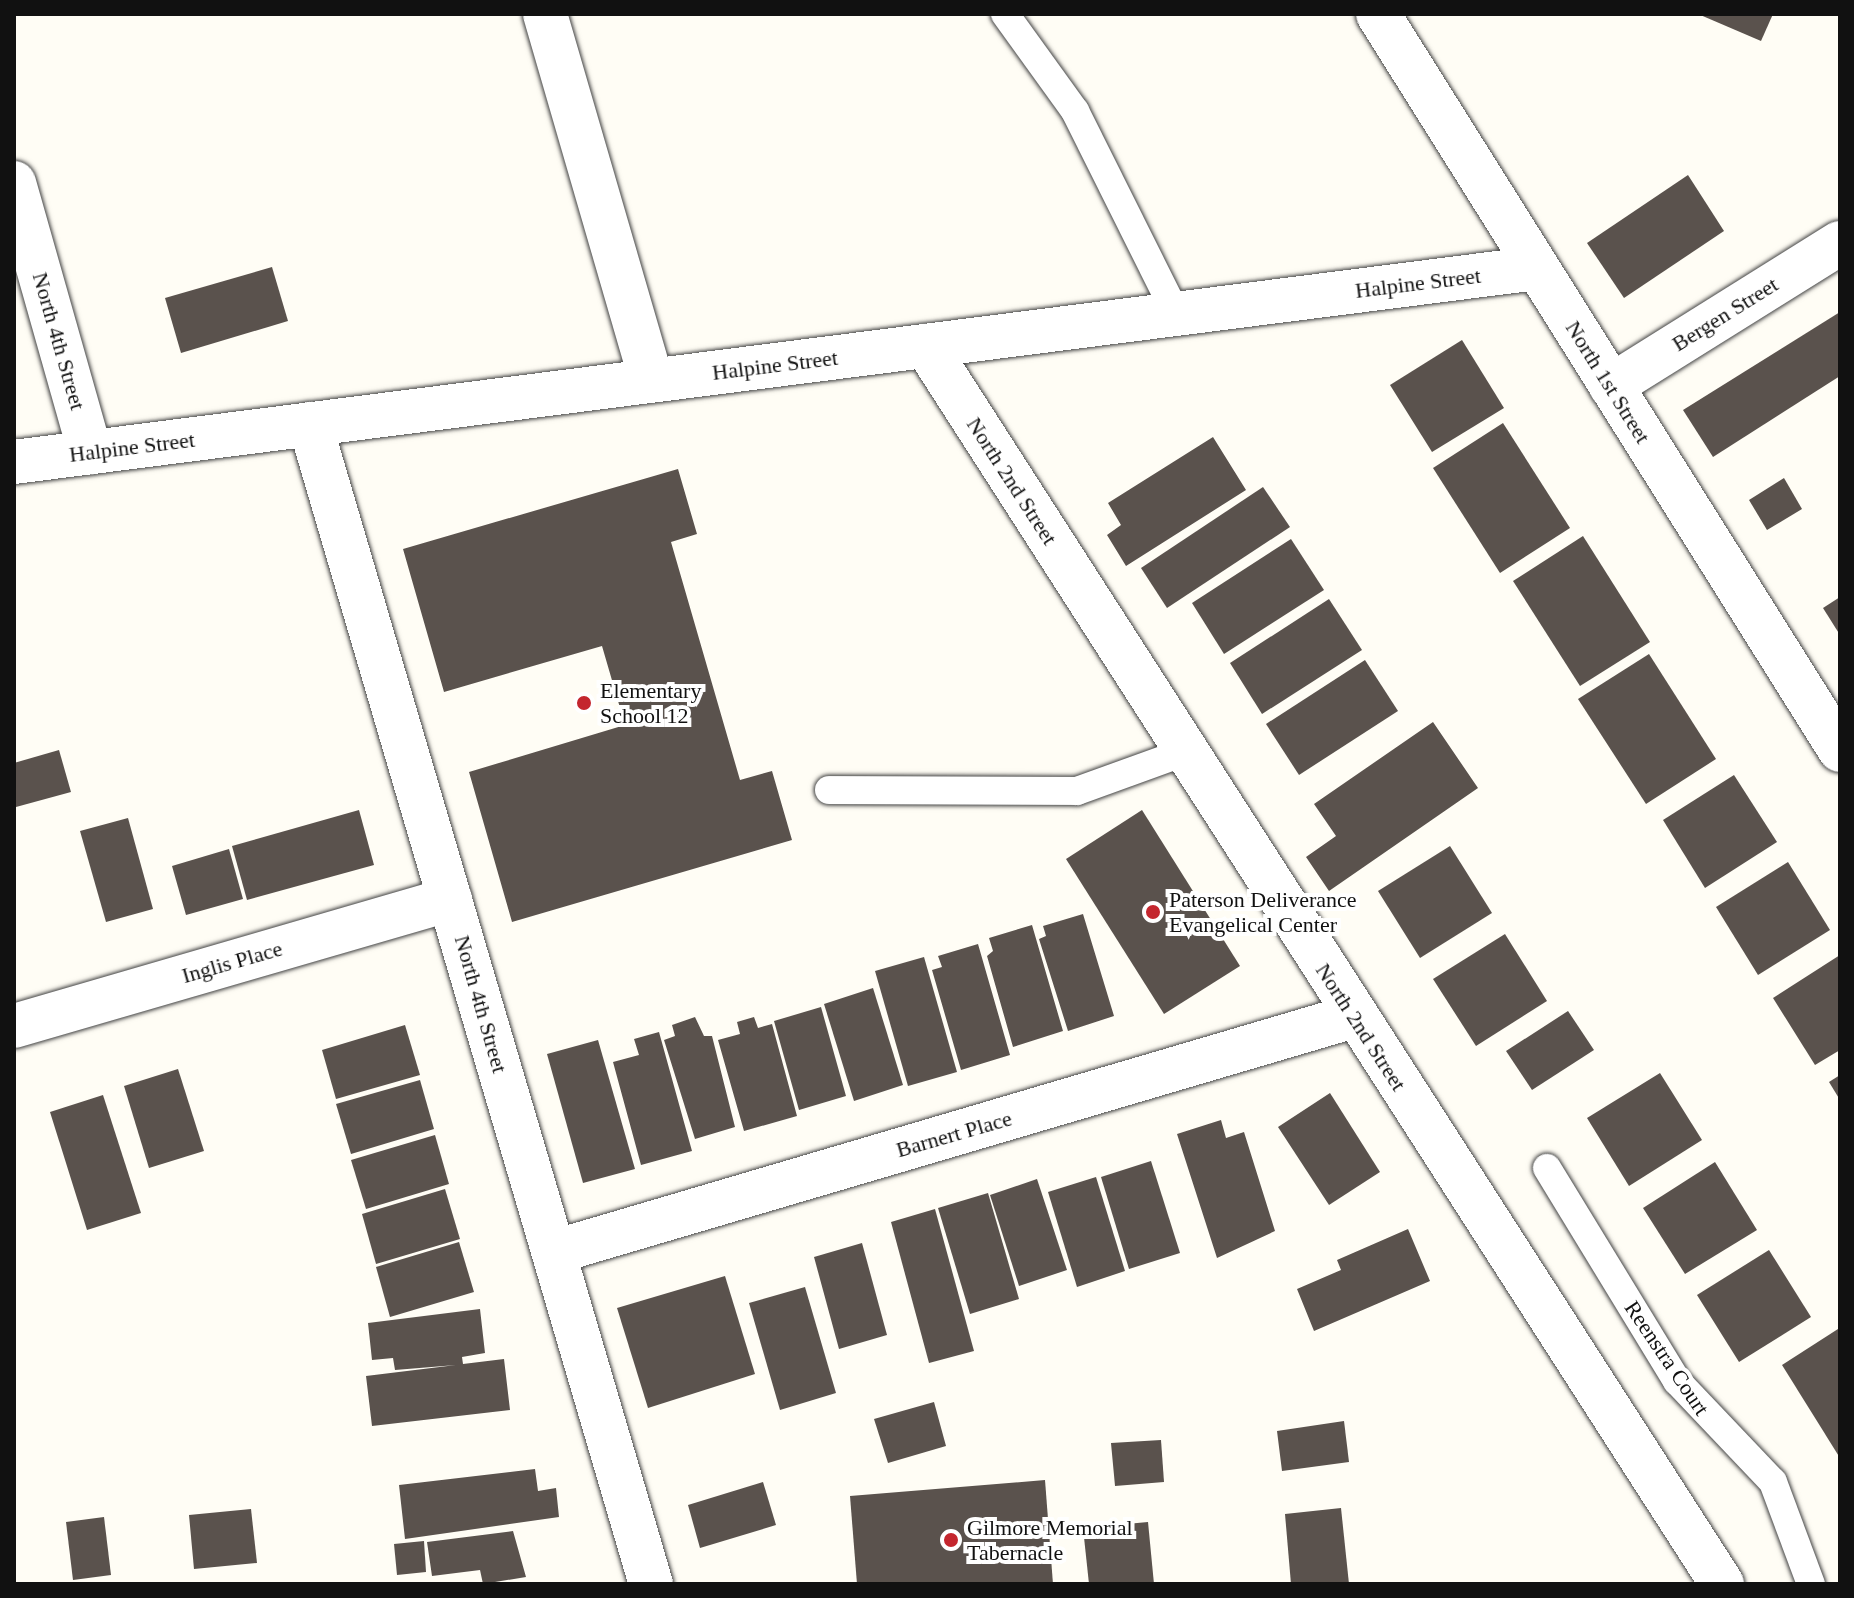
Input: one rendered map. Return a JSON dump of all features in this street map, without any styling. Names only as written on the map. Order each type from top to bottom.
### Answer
[{"type":"street","points":[[545,14],[651,380]]},
{"type":"street","name":"North 1st Street","points":[[1378,14],[1840,750]]},
{"type":"street","name":"North 4th Street","points":[[14,183],[90,452]]},
{"type":"street","name":"Bergen Street","points":[[1611,386],[1840,243]]},
{"type":"street","name":"Halpine Street","points":[[14,462],[1537,268]]},
{"type":"street","name":"North 2nd Street","points":[[926,346],[1722,1584]]},
{"type":"street","name":"North 4th Street","points":[[310,424],[651,1584]]},
{"type":"street","name":"Inglis Place","points":[[14,1026],[450,899]]},
{"type":"street","name":"Barnert Place","points":[[554,1252],[1354,1016]]},
{"type":"lane","points":[[1005,14],[1075,111],[1176,314]]},
{"type":"lane","points":[[829,790],[1077,791],[1185,752]]},
{"type":"lane","name":"Reenstra Court","points":[[1547,1168],[1677,1381],[1773,1482],[1811,1584]]},
{"type":"building","points":[[1698,14],[1773,14],[1761,41]]},
{"type":"building","points":[[1688,175],[1724,231],[1624,298],[1587,243]]},
{"type":"building","points":[[272,267],[288,321],[181,353],[165,298]]},
{"type":"building","points":[[1840,312],[1840,376],[1713,457],[1683,410]]},
{"type":"building","points":[[1462,340],[1504,408],[1432,452],[1390,385]]},
{"type":"building","points":[[1503,423],[1570,528],[1500,573],[1433,468]]},
{"type":"building","points":[[1213,437],[1246,490],[1126,566],[1107,535],[1121,525],[1108,503]]},
{"type":"building","points":[[678,469],[697,534],[671,542],[740,780],[772,771],[792,840],[512,922],[469,772],[625,725],[602,646],[444,692],[403,549]]},
{"type":"building","points":[[1784,478],[1802,509],[1767,530],[1749,500]]},
{"type":"building","points":[[1263,487],[1290,527],[1167,608],[1141,568]]},
{"type":"building","points":[[1583,536],[1650,642],[1580,686],[1513,581]]},
{"type":"building","points":[[1291,539],[1324,590],[1224,654],[1192,603]]},
{"type":"building","points":[[1840,597],[1840,635],[1823,608]]},
{"type":"building","points":[[1329,599],[1362,650],[1262,714],[1230,663]]},
{"type":"building","points":[[1649,654],[1716,759],[1646,804],[1578,699]]},
{"type":"building","points":[[1365,660],[1398,711],[1299,775],[1266,724]]},
{"type":"building","points":[[1433,722],[1478,788],[1329,891],[1306,857],[1336,836],[1314,804]]},
{"type":"building","points":[[59,750],[71,792],[16,807],[14,763]]},
{"type":"building","points":[[1734,775],[1777,842],[1705,888],[1663,820]]},
{"type":"building","points":[[359,810],[374,865],[247,900],[232,846]]},
{"type":"building","name":"Paterson Deliverance Evangelical Center","points":[[1142,810],[1240,966],[1164,1014],[1066,859]]},
{"type":"building","points":[[128,818],[153,909],[106,922],[80,831]]},
{"type":"building","points":[[1450,846],[1492,913],[1420,958],[1378,891]]},
{"type":"building","points":[[229,849],[243,899],[186,915],[172,866]]},
{"type":"building","points":[[1788,862],[1830,930],[1758,975],[1716,907]]},
{"type":"building","points":[[1083,914],[1114,1016],[1068,1031],[1039,939],[1046,936],[1043,926]]},
{"type":"building","points":[[1032,925],[1063,1031],[1013,1047],[987,956],[993,951],[989,938]]},
{"type":"building","points":[[1505,934],[1547,1001],[1476,1046],[1433,979]]},
{"type":"building","points":[[978,944],[1010,1055],[961,1070],[932,970],[942,967],[938,956]]},
{"type":"building","points":[[1840,955],[1840,1050],[1815,1065],[1773,998]]},
{"type":"building","points":[[924,957],[957,1072],[908,1086],[875,971]]},
{"type":"building","points":[[873,988],[903,1085],[854,1101],[824,1004]]},
{"type":"building","points":[[821,1007],[846,1096],[799,1110],[774,1021]]},
{"type":"building","points":[[1568,1011],[1594,1050],[1532,1090],[1506,1051]]},
{"type":"building","points":[[695,1017],[704,1036],[712,1036],[735,1127],[695,1139],[664,1040],[675,1036],[672,1025]]},
{"type":"building","points":[[754,1017],[758,1028],[772,1024],[797,1116],[744,1131],[718,1040],[740,1034],[737,1022]]},
{"type":"building","points":[[405,1025],[420,1075],[336,1099],[322,1050]]},
{"type":"building","points":[[659,1032],[692,1151],[641,1165],[613,1062],[639,1055],[634,1039]]},
{"type":"building","points":[[598,1040],[635,1169],[583,1183],[547,1054]]},
{"type":"building","points":[[178,1069],[204,1151],[149,1168],[124,1086]]},
{"type":"building","points":[[1660,1073],[1702,1140],[1629,1186],[1587,1118]]},
{"type":"building","points":[[1840,1075],[1840,1100],[1829,1082]]},
{"type":"building","points":[[420,1080],[434,1129],[351,1154],[336,1104]]},
{"type":"building","points":[[1330,1093],[1380,1172],[1329,1205],[1278,1127]]},
{"type":"building","points":[[103,1095],[141,1213],[87,1230],[50,1112]]},
{"type":"building","points":[[1221,1120],[1226,1138],[1244,1132],[1275,1231],[1217,1258],[1177,1134]]},
{"type":"building","points":[[435,1135],[449,1184],[366,1209],[351,1160]]},
{"type":"building","points":[[1151,1161],[1180,1253],[1129,1269],[1101,1177]]},
{"type":"building","points":[[1715,1162],[1757,1230],[1685,1274],[1643,1208]]},
{"type":"building","points":[[1096,1177],[1125,1271],[1077,1287],[1048,1192]]},
{"type":"building","points":[[1037,1179],[1067,1270],[1019,1286],[990,1195]]},
{"type":"building","points":[[445,1189],[460,1239],[376,1264],[362,1214]]},
{"type":"building","points":[[988,1193],[1019,1299],[970,1314],[938,1208]]},
{"type":"building","points":[[935,1209],[974,1351],[929,1363],[891,1222]]},
{"type":"building","points":[[1408,1229],[1430,1281],[1314,1331],[1297,1289],[1341,1270],[1337,1260]]},
{"type":"building","points":[[459,1242],[474,1292],[390,1317],[376,1267]]},
{"type":"building","points":[[862,1243],[887,1335],[839,1349],[814,1257]]},
{"type":"building","points":[[1769,1250],[1811,1317],[1739,1362],[1697,1295]]},
{"type":"building","points":[[725,1276],[755,1374],[648,1408],[617,1308]]},
{"type":"building","points":[[805,1287],[836,1393],[780,1410],[749,1303]]},
{"type":"building","points":[[480,1309],[485,1353],[462,1357],[463,1364],[504,1359],[510,1410],[372,1426],[366,1376],[456,1365],[395,1370],[393,1358],[372,1360],[368,1323]]},
{"type":"building","points":[[1838,1329],[1840,1331],[1840,1458],[1782,1365]]},
{"type":"building","points":[[934,1402],[946,1446],[888,1463],[874,1419]]},
{"type":"building","points":[[1344,1421],[1349,1462],[1282,1471],[1277,1431]]},
{"type":"building","points":[[1161,1440],[1164,1482],[1115,1486],[1111,1443]]},
{"type":"building","points":[[535,1469],[538,1491],[556,1488],[559,1517],[405,1539],[399,1485]]},
{"type":"building","name":"Gilmore Memorial Tabernacle","points":[[1045,1480],[1053,1584],[857,1584],[850,1496]]},
{"type":"building","points":[[763,1482],[776,1525],[700,1548],[688,1505]]},
{"type":"building","points":[[1341,1508],[1349,1584],[1291,1584],[1285,1514]]},
{"type":"building","points":[[251,1509],[257,1563],[194,1569],[189,1515]]},
{"type":"building","points":[[104,1517],[111,1575],[73,1580],[66,1522]]},
{"type":"building","points":[[1148,1522],[1154,1584],[1089,1584],[1083,1528]]},
{"type":"building","points":[[513,1531],[526,1577],[483,1584],[480,1570],[432,1576],[427,1542]]},
{"type":"building","points":[[424,1541],[426,1572],[397,1575],[394,1544]]},
{"type":"place","name":"Elementary School 12","points":[[584,703]]},
{"type":"place","name":"Paterson Deliverance Evangelical Center","points":[[1153,912]]},
{"type":"place","name":"Gilmore Memorial Tabernacle","points":[[951,1540]]}]
